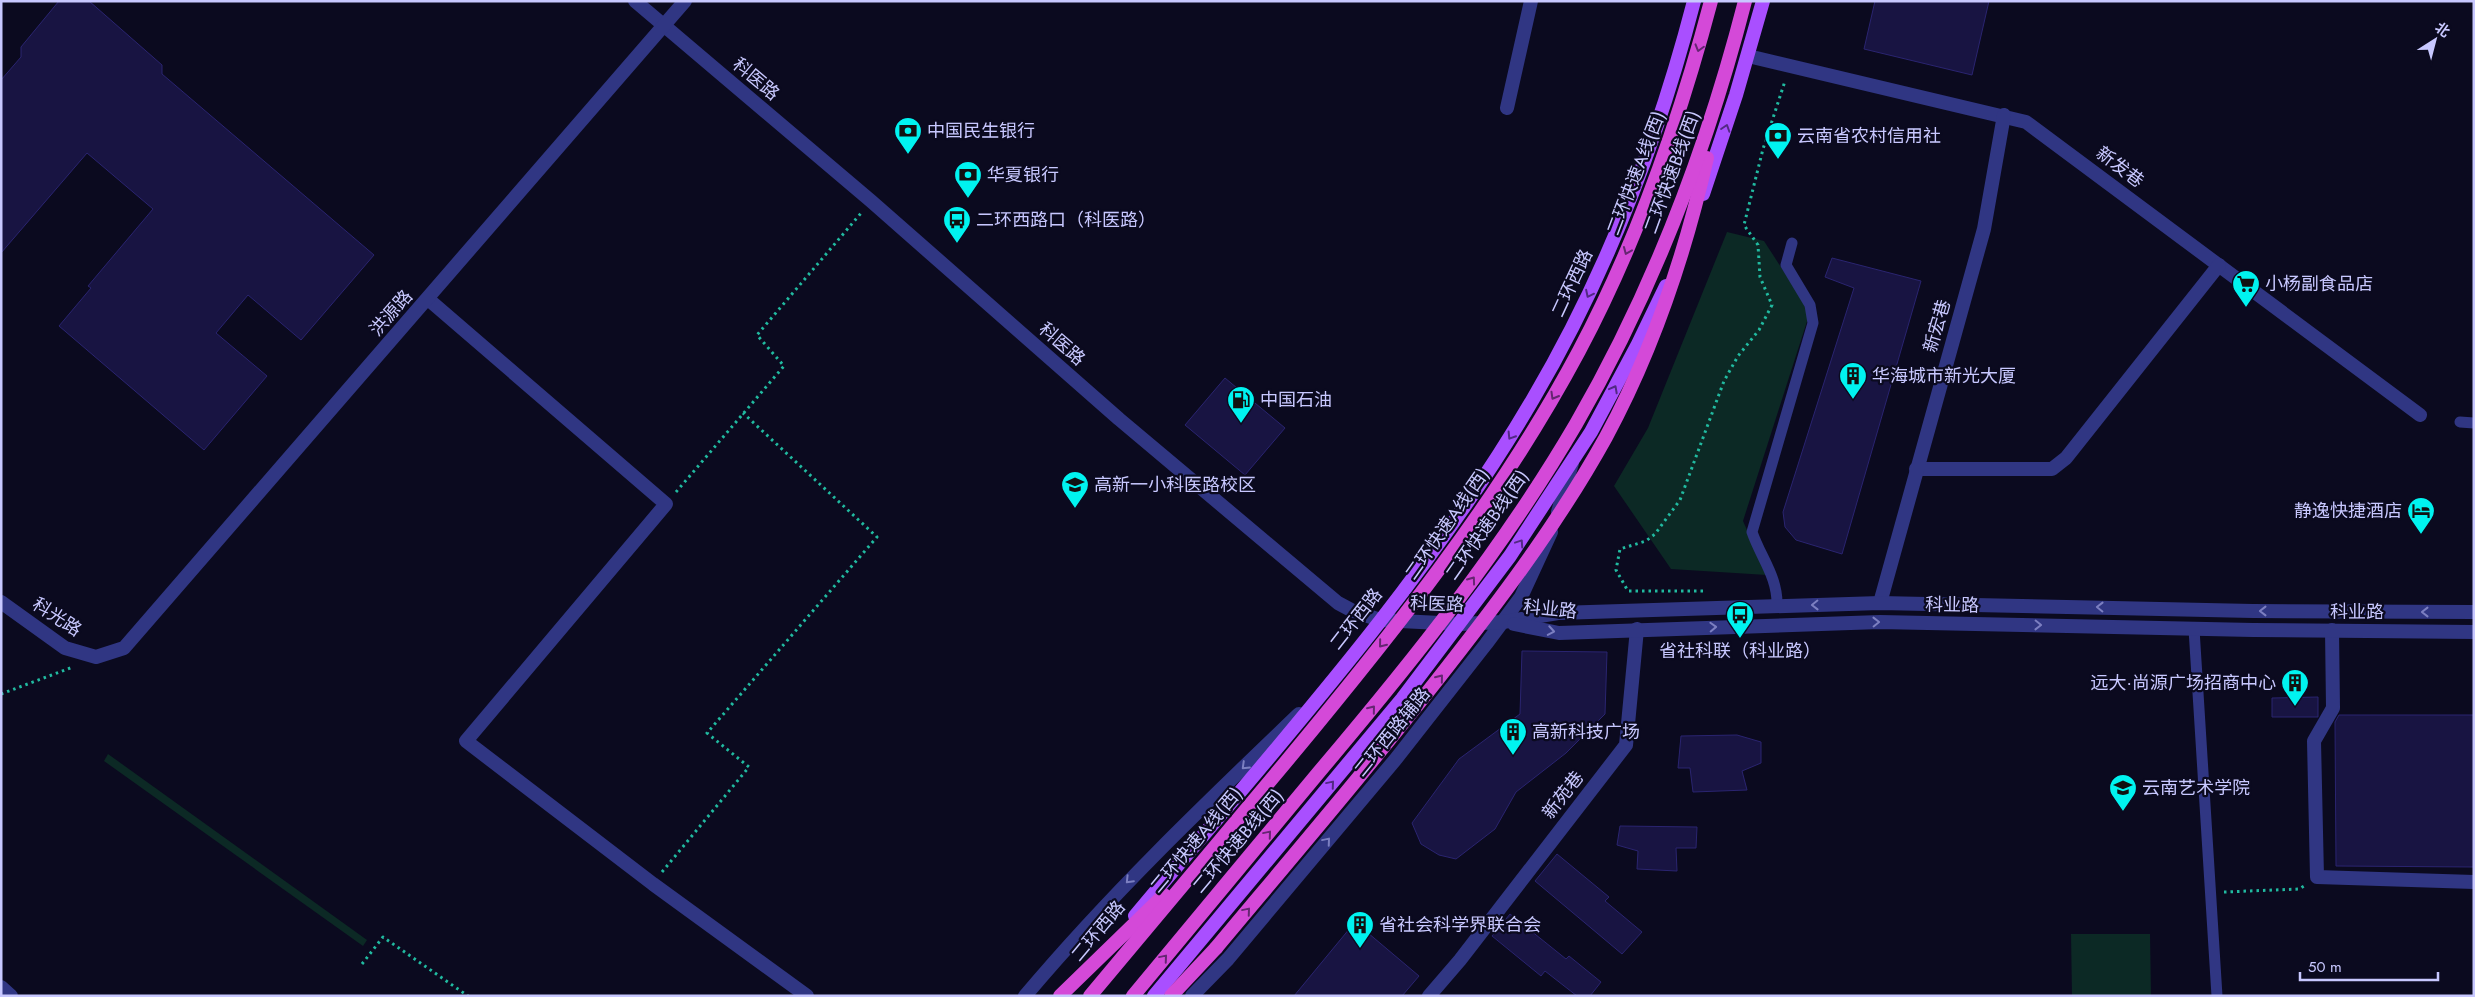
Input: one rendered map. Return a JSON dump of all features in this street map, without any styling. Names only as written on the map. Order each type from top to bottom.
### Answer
[{"type":"highway","name":"二环快速A线(西)","points":[[1090,996],[1331,707],[1421,594],[1492,496],[1548,407],[1594,322],[1646,206],[1679,113],[1711,1]]},
{"type":"highway","name":"二环快速B线(西)","points":[[1133,996],[1419,650],[1473,580],[1539,484],[1593,394],[1637,308],[1680,210],[1720,91],[1745,1]]},
{"type":"highway","points":[[1171,996],[1216,948],[1445,671],[1524,566],[1586,470],[1624,401],[1667,297],[1696,203],[1720,91]]},
{"type":"highway","points":[[1060,996],[1195,866],[1231,827]]},
{"type":"main road","name":"二环西路","points":[[1069,996],[1380,620],[1450,526],[1493,464],[1565,342],[1606,258],[1642,170],[1663,108],[1694,1]]},
{"type":"main road","points":[[1154,996],[1374,732],[1460,624],[1510,556],[1573,462],[1623,373],[1669,278],[1704,193],[1748,56],[1762,1]]},
{"type":"street","name":"科医路","points":[[635,1],[871,201],[1119,419],[1331,596],[1353,610],[1380,620],[1460,624],[1503,622]]},
{"type":"street","name":"洪源路","points":[[96,658],[124,648],[685,1]]},
{"type":"street","points":[[1506,108],[1531,1]]},
{"type":"street","name":"新发巷","points":[[1748,56],[2004,115],[2026,122],[2420,415]]},
{"type":"street","name":"新宏巷","points":[[1880,603],[1984,229],[2004,115]]},
{"type":"street","points":[[1916,469],[2052,469],[2066,458],[2219,265]]},
{"type":"street","points":[[428,299],[666,504],[466,741],[653,884],[807,996]]},
{"type":"street","name":"二环西路辅路","points":[[1192,996],[1228,959],[1382,775],[1521,597],[1541,557],[1564,496],[1573,462]]},
{"type":"street","name":"科光路","points":[[1,602],[65,648],[96,658]]},
{"type":"street","name":"科业路","points":[[1503,622],[1558,613],[1880,603],[2253,611],[2474,612]]},
{"type":"street","name":"科业路","points":[[1503,622],[1559,632],[1880,622],[2474,632]]},
{"type":"street","name":"新苑巷","points":[[1429,996],[1460,960],[1626,745],[1637,629]]},
{"type":"street","points":[[2332,630],[2333,708],[2314,741],[2317,877],[2474,882]]},
{"type":"street","points":[[1026,996],[1082,929],[1142,866],[1318,697]]},
{"type":"street","points":[[1,987],[11,996]]},
{"type":"lane","points":[[1777,606],[1778,593],[1774,576],[1752,532],[1813,323],[1810,305],[1786,265],[1792,243]]},
{"type":"lane","points":[[2460,422],[2474,423]]},
{"type":"lane","points":[[2194,628],[2217,996]]},
{"type":"path","points":[[1705,591],[1628,591],[1616,570],[1620,549],[1646,541],[1655,534],[1680,500],[1724,381],[1738,356],[1759,330],[1772,305],[1760,277],[1758,245],[1744,225],[1763,149],[1790,66]]},
{"type":"path","points":[[666,504],[784,366],[757,335],[871,201]]},
{"type":"path","points":[[653,884],[748,767],[707,733],[877,537],[743,413]]},
{"type":"path","points":[[1,694],[96,658]]},
{"type":"path","points":[[2210,892],[2299,889],[2317,877]]},
{"type":"path","points":[[362,964],[383,937],[468,996]]},
{"type":"green space","points":[[1727,232],[1764,241],[1810,312],[1743,521],[1767,575],[1671,569],[1614,486],[1648,428]]},
{"type":"green space","points":[[108,754],[367,940],[363,946],[104,761]]},
{"type":"green space","points":[[2071,934],[2150,934],[2151,996],[2072,996]]},
{"type":"building","points":[[59,1],[89,1],[162,65],[162,74],[374,255],[301,340],[248,295],[216,333],[267,376],[204,450],[59,326],[91,288],[88,286],[153,209],[87,153],[1,253],[1,80],[21,57],[21,47]]},
{"type":"building","points":[[1875,1],[1989,1],[1972,75],[1864,49]]},
{"type":"building","name":"华海城市新光大厦","points":[[1832,258],[1921,281],[1842,554],[1796,540],[1785,527],[1783,512],[1854,288],[1825,277]]},
{"type":"building","points":[[1225,378],[1285,428],[1245,475],[1185,425]]},
{"type":"building","name":"高新科技广场","points":[[1522,651],[1607,652],[1605,714],[1566,753],[1516,792],[1495,829],[1456,859],[1439,855],[1421,844],[1412,823],[1459,759],[1520,714]]},
{"type":"building","name":"远大·尚源广场招商中心","points":[[2318,697],[2318,717],[2272,717],[2272,698]]},
{"type":"building","points":[[2339,715],[2474,715],[2474,867],[2336,866],[2335,722]]},
{"type":"building","points":[[1737,735],[1761,742],[1761,763],[1742,771],[1747,790],[1693,792],[1690,768],[1678,768],[1681,736]]},
{"type":"building","points":[[1620,826],[1697,827],[1696,848],[1676,848],[1677,871],[1637,869],[1638,851],[1617,845]]},
{"type":"building","points":[[1557,854],[1609,897],[1605,901],[1642,932],[1622,954],[1535,881]]},
{"type":"building","points":[[1510,914],[1566,959],[1569,956],[1601,982],[1590,996],[1577,996],[1545,971],[1541,976],[1492,936]]},
{"type":"building","name":"省社会科学界联合会","points":[[1355,922],[1419,976],[1402,996],[1294,996]]},
{"type":"place","name":"中国民生银行","points":[[908,155]]},
{"type":"place","name":"云南省农村信用社","points":[[1778,160]]},
{"type":"place","name":"华夏银行","points":[[968,199]]},
{"type":"place","name":"二环西路口（科医路）","points":[[957,244]]},
{"type":"place","name":"小杨副食品店","points":[[2246,308]]},
{"type":"place","name":"华海城市新光大厦","points":[[1853,400]]},
{"type":"place","name":"中国石油","points":[[1241,424]]},
{"type":"place","name":"高新一小科医路校区","points":[[1075,509]]},
{"type":"place","name":"静逸快捷酒店","points":[[2421,535]]},
{"type":"place","name":"省社科联（科业路）","points":[[1740,639]]},
{"type":"place","name":"远大·尚源广场招商中心","points":[[2295,707]]},
{"type":"place","name":"高新科技广场","points":[[1513,756]]},
{"type":"place","name":"云南艺术学院","points":[[2123,812]]},
{"type":"place","name":"省社会科学界联合会","points":[[1360,949]]}]
